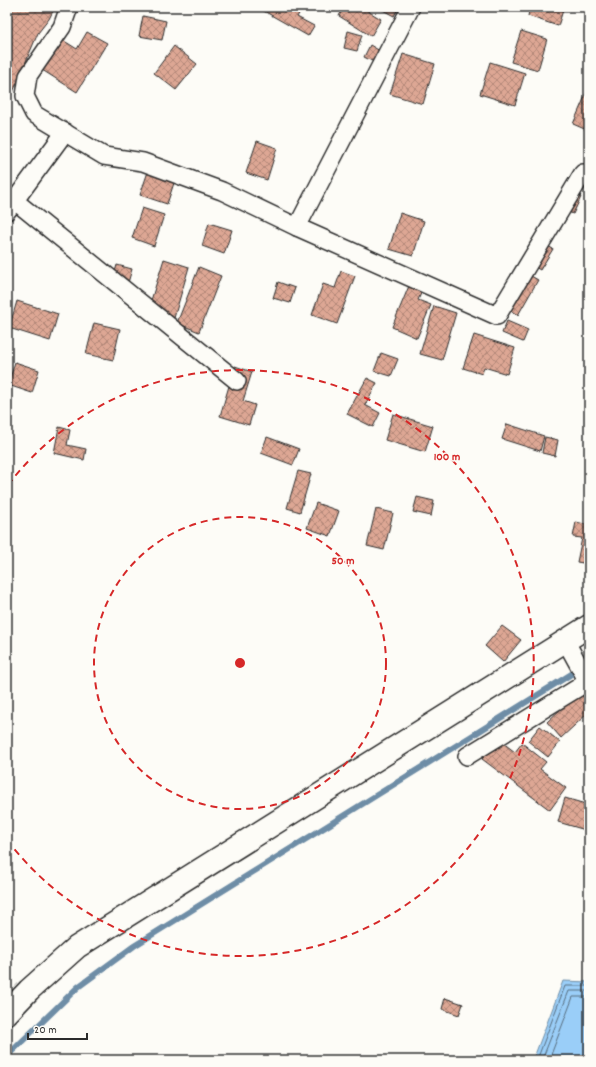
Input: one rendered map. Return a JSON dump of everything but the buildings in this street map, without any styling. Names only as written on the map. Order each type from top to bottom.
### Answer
[{"type":"street","points":[[69,7],[62,27],[28,76],[25,96],[34,114],[104,156],[144,162],[222,190],[297,227],[497,316],[583,173]]},
{"type":"street","points":[[297,227],[411,7]]},
{"type":"street","points":[[65,132],[11,206],[237,381]]},
{"type":"street","points":[[7,1013],[29,990],[77,947],[589,626]]},
{"type":"street","points":[[467,756],[586,687],[565,640]]},
{"type":"water","points":[[563,981],[589,982],[589,1060],[533,1060]]},
{"type":"waterway","points":[[7,1056],[78,987],[134,946],[573,673]]}]
